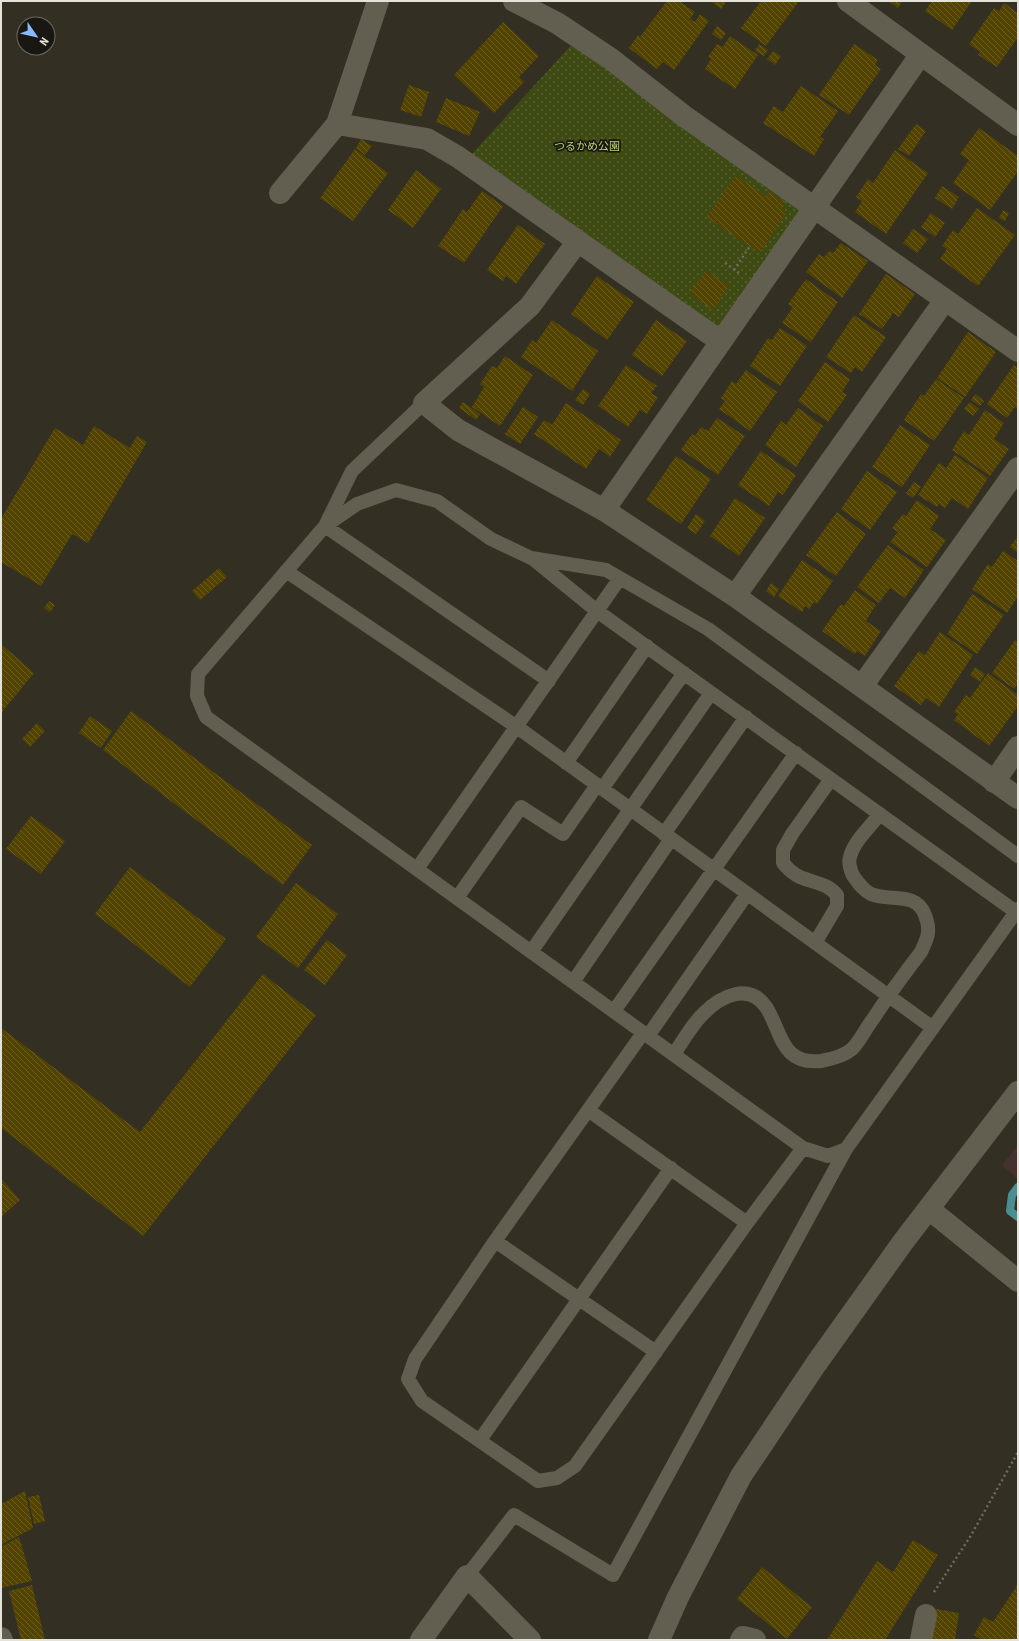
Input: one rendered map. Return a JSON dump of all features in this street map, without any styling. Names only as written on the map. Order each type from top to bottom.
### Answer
[{"type":"street","points":[[280,193],[337,124],[364,37],[378,1]]},
{"type":"street","points":[[514,1],[557,23],[611,59],[684,116],[1018,352]]},
{"type":"street","points":[[848,1],[1018,125]]},
{"type":"street","points":[[604,510],[921,54]]},
{"type":"street","points":[[337,124],[427,140],[458,156],[720,342]]},
{"type":"street","points":[[578,240],[530,306],[424,403],[458,430],[604,510],[735,596],[1018,798]]},
{"type":"street","points":[[735,596],[945,300]]},
{"type":"street","points":[[862,686],[1018,468]]},
{"type":"street","points":[[994,782],[1018,748]]},
{"type":"street","points":[[659,1640],[678,1597],[741,1476],[816,1364],[903,1242],[1018,1092]]},
{"type":"street","points":[[929,1209],[1018,1281]]},
{"type":"street","points":[[421,1640],[467,1576],[530,1640]]},
{"type":"street","points":[[921,1640],[926,1616]]},
{"type":"street","points":[[740,1640],[742,1638],[754,1640]]},
{"type":"lane","points":[[325,526],[352,471],[424,403]]},
{"type":"lane","points":[[467,1576],[514,1515],[613,1575],[846,1149],[1017,910],[880,814],[597,611],[531,558],[491,539],[437,501],[396,490],[357,504],[325,526],[198,674],[197,696],[206,717],[803,1148],[828,1156],[846,1149]]},
{"type":"lane","points":[[325,526],[549,681]]},
{"type":"lane","points":[[531,558],[606,570],[708,629],[1018,856]]},
{"type":"lane","points":[[286,571],[516,727],[933,1028]]},
{"type":"lane","points":[[418,869],[620,578]]},
{"type":"lane","points":[[566,763],[647,646]]},
{"type":"lane","points":[[457,898],[520,807],[563,834],[684,673]]},
{"type":"lane","points":[[531,952],[711,693]]},
{"type":"lane","points":[[573,982],[746,718]]},
{"type":"lane","points":[[614,1011],[796,753]]},
{"type":"lane","points":[[815,942],[837,906],[837,894],[822,883],[800,876],[790,870],[783,863],[783,850],[792,834],[831,779]]},
{"type":"lane","points":[[674,1054],[703,1013],[720,1000],[740,992],[753,996],[765,1005],[772,1017],[778,1036],[787,1050],[800,1058],[816,1061],[833,1059],[851,1049],[920,952],[927,938],[930,926],[924,910],[915,901],[872,894],[860,887],[851,874],[849,857],[859,841],[880,814]]},
{"type":"lane","points":[[747,894],[646,1034],[588,1110],[495,1242],[415,1359],[408,1379],[422,1401],[538,1481],[557,1478],[575,1466],[747,1223],[803,1148]]},
{"type":"lane","points":[[588,1110],[747,1223]]},
{"type":"lane","points":[[480,1440],[578,1298],[671,1168]]},
{"type":"lane","points":[[495,1242],[656,1352]]},
{"type":"path","points":[[734,270],[750,246]]},
{"type":"path","points":[[926,1616],[935,1587],[970,1537],[1018,1452]]},
{"type":"shaded area","points":[[1018,1145],[1018,1179],[1002,1165]]},
{"type":"green space","name":"つるかめ公園","points":[[574,42],[803,209],[718,332],[470,156]]},
{"type":"building","points":[[667,1],[679,1],[695,12],[690,19],[695,22],[700,14],[709,21],[674,70],[663,62],[657,69],[629,48],[638,35],[640,37]]},
{"type":"building","points":[[710,1],[727,1],[721,9]]},
{"type":"building","points":[[761,1],[799,1],[766,46],[741,28]]},
{"type":"building","points":[[888,1],[902,1],[898,8]]},
{"type":"building","points":[[932,1],[972,1],[952,30],[925,11]]},
{"type":"building","points":[[1004,3],[1018,13],[1018,37],[997,67],[978,55],[980,52],[969,44],[994,8],[999,11]]},
{"type":"building","points":[[503,22],[539,56],[519,77],[524,82],[494,113],[454,75]]},
{"type":"building","points":[[717,26],[726,33],[721,40],[712,34]]},
{"type":"building","points":[[730,36],[758,55],[735,89],[705,69],[711,59],[708,57],[717,44],[723,47]]},
{"type":"building","points":[[759,44],[768,50],[764,56],[755,51]]},
{"type":"building","points":[[854,44],[878,60],[875,65],[881,69],[849,115],[819,95]]},
{"type":"building","points":[[773,51],[781,56],[775,65],[767,59]]},
{"type":"building","points":[[409,85],[429,92],[421,117],[400,110]]},
{"type":"building","points":[[801,86],[838,111],[820,137],[824,139],[814,156],[763,123],[774,106],[783,112]]},
{"type":"building","points":[[446,98],[480,112],[469,136],[436,122]]},
{"type":"building","points":[[916,124],[926,131],[909,156],[898,149]]},
{"type":"building","points":[[979,128],[1018,156],[1018,171],[990,210],[953,183],[969,160],[960,154]]},
{"type":"building","points":[[361,139],[372,146],[365,155],[356,148]]},
{"type":"building","points":[[355,149],[388,173],[353,221],[320,198]]},
{"type":"building","points":[[895,150],[928,173],[886,234],[855,212],[862,201],[856,197],[868,179],[873,183]]},
{"type":"building","points":[[416,170],[441,189],[413,228],[388,210]]},
{"type":"building","points":[[736,175],[766,196],[769,192],[785,202],[781,208],[787,212],[760,253],[706,217]]},
{"type":"building","points":[[942,186],[959,197],[952,209],[935,198]]},
{"type":"building","points":[[482,191],[503,206],[464,263],[438,246],[463,209],[467,212]]},
{"type":"building","points":[[977,208],[1015,235],[978,286],[940,259],[947,249],[942,246],[953,230],[958,234]]},
{"type":"building","points":[[1003,210],[1009,213],[1005,221],[999,218]]},
{"type":"building","points":[[931,213],[945,223],[935,237],[921,227]]},
{"type":"building","points":[[518,225],[545,244],[516,284],[506,276],[503,281],[487,270]]},
{"type":"building","points":[[913,229],[928,239],[917,253],[903,243]]},
{"type":"building","points":[[841,243],[868,261],[842,298],[806,272],[819,254],[824,257],[830,251],[833,253]]},
{"type":"building","points":[[706,270],[729,286],[713,310],[690,293]]},
{"type":"building","points":[[886,274],[915,294],[899,317],[893,313],[882,329],[859,314]]},
{"type":"building","points":[[597,276],[634,302],[607,340],[571,314]]},
{"type":"building","points":[[806,279],[838,302],[811,342],[782,323],[793,307],[788,304]]},
{"type":"building","points":[[854,315],[886,337],[862,372],[855,367],[851,373],[826,357]]},
{"type":"building","points":[[552,320],[598,351],[572,391],[521,357],[532,340],[536,343]]},
{"type":"building","points":[[656,320],[687,341],[662,376],[632,355]]},
{"type":"building","points":[[780,328],[807,346],[780,386],[750,366],[768,338],[772,340]]},
{"type":"building","points":[[968,332],[996,352],[965,397],[937,378]]},
{"type":"building","points":[[505,356],[533,375],[500,426],[472,407],[484,387],[480,384],[492,366],[497,368]]},
{"type":"building","points":[[825,362],[850,379],[842,392],[847,395],[828,422],[798,401]]},
{"type":"building","points":[[626,365],[657,386],[651,393],[658,397],[647,414],[640,410],[628,427],[598,406]]},
{"type":"building","points":[[1014,365],[1018,368],[1018,409],[1015,407],[1007,418],[987,404]]},
{"type":"building","points":[[746,370],[777,392],[750,431],[719,409],[725,401],[721,398],[732,381],[736,384]]},
{"type":"building","points":[[936,379],[964,398],[934,441],[904,420],[921,394],[924,396]]},
{"type":"building","points":[[583,389],[590,394],[583,405],[575,400]]},
{"type":"building","points":[[975,394],[984,401],[980,406],[971,400]]},
{"type":"building","points":[[463,402],[480,414],[476,420],[459,408]]},
{"type":"building","points":[[970,402],[979,409],[973,416],[964,409]]},
{"type":"building","points":[[566,403],[621,440],[610,457],[599,449],[586,469],[534,434],[544,420],[552,425]]},
{"type":"building","points":[[523,407],[538,417],[520,444],[505,434]]},
{"type":"building","points":[[798,408],[823,426],[796,467],[765,445],[781,421],[786,425]]},
{"type":"building","points":[[985,410],[1004,423],[994,439],[1009,449],[990,476],[952,450],[964,431],[969,435]]},
{"type":"building","points":[[717,418],[745,436],[718,475],[681,450],[692,434],[695,436],[701,427],[708,431]]},
{"type":"building","points":[[900,425],[930,445],[902,487],[872,467]]},
{"type":"building","points":[[94,426],[130,448],[137,436],[147,442],[88,543],[72,534],[41,586],[1,562],[1,519],[55,428],[83,445]]},
{"type":"building","points":[[761,451],[796,475],[783,495],[778,492],[769,506],[738,485]]},
{"type":"building","points":[[955,455],[988,478],[968,509],[952,498],[945,508],[939,504],[937,507],[918,495],[939,463],[946,468]]},
{"type":"building","points":[[676,456],[711,479],[681,524],[646,500]]},
{"type":"building","points":[[867,471],[897,492],[870,530],[841,509]]},
{"type":"building","points":[[914,482],[921,487],[913,498],[906,493]]},
{"type":"building","points":[[735,498],[765,518],[739,556],[710,536]]},
{"type":"building","points":[[917,500],[939,516],[930,529],[946,540],[927,567],[890,542],[898,532],[892,528],[903,514],[906,516]]},
{"type":"building","points":[[837,512],[866,534],[836,576],[806,555]]},
{"type":"building","points":[[696,514],[705,521],[696,534],[687,528]]},
{"type":"building","points":[[1018,536],[1018,553],[1010,547]]},
{"type":"building","points":[[888,545],[924,570],[905,598],[890,588],[879,603],[857,587]]},
{"type":"building","points":[[1003,551],[1018,561],[1018,596],[1007,613],[972,589],[988,564],[992,567]]},
{"type":"building","points":[[802,560],[833,581],[817,604],[814,602],[809,609],[805,606],[802,612],[778,596]]},
{"type":"building","points":[[219,568],[227,577],[200,600],[192,591]]},
{"type":"building","points":[[771,583],[779,589],[774,597],[766,591]]},
{"type":"building","points":[[855,590],[876,605],[866,621],[881,631],[865,656],[857,651],[855,654],[822,631],[841,604],[844,606]]},
{"type":"building","points":[[972,594],[1004,615],[977,654],[947,634]]},
{"type":"building","points":[[49,601],[55,605],[50,612],[44,608]]},
{"type":"building","points":[[940,632],[973,655],[939,707],[926,698],[921,705],[894,686],[919,651],[925,655]]},
{"type":"building","points":[[1015,640],[1018,642],[1018,684],[1014,689],[992,673]]},
{"type":"building","points":[[1,644],[34,673],[2,712],[1,711]]},
{"type":"building","points":[[975,667],[985,674],[980,682],[970,675]]},
{"type":"building","points":[[988,673],[1018,695],[1018,706],[989,746],[954,720],[958,714],[954,712],[966,695],[970,698]]},
{"type":"building","points":[[131,711],[312,845],[283,885],[103,750]]},
{"type":"building","points":[[90,716],[112,731],[101,748],[79,733]]},
{"type":"building","points":[[37,723],[45,731],[30,747],[22,739]]},
{"type":"building","points":[[31,816],[65,841],[41,874],[6,849]]},
{"type":"building","points":[[130,867],[226,939],[190,987],[95,914]]},
{"type":"building","points":[[296,883],[338,914],[298,968],[256,937]]},
{"type":"building","points":[[327,940],[347,955],[325,985],[304,970]]},
{"type":"building","points":[[263,974],[316,1015],[143,1236],[1,1128],[1,1028],[140,1132]]},
{"type":"building","points":[[1,1178],[20,1200],[1,1217]]},
{"type":"building","points":[[25,1491],[33,1528],[1,1545],[1,1504]]},
{"type":"building","points":[[39,1495],[45,1521],[34,1524],[28,1497]]},
{"type":"building","points":[[19,1537],[32,1581],[1,1588],[1,1547]]},
{"type":"building","points":[[913,1540],[938,1555],[885,1640],[827,1640],[877,1561],[893,1572]]},
{"type":"building","points":[[762,1567],[812,1607],[787,1639],[737,1599]]},
{"type":"building","points":[[1018,1584],[1018,1640],[982,1640],[974,1635],[984,1617],[993,1622]]},
{"type":"building","points":[[32,1585],[45,1640],[21,1640],[9,1591]]},
{"type":"building","points":[[936,1609],[959,1613],[955,1640],[930,1640]]},
{"type":"waterway","points":[[1018,1187],[1012,1195],[1010,1211],[1018,1217]]}]
